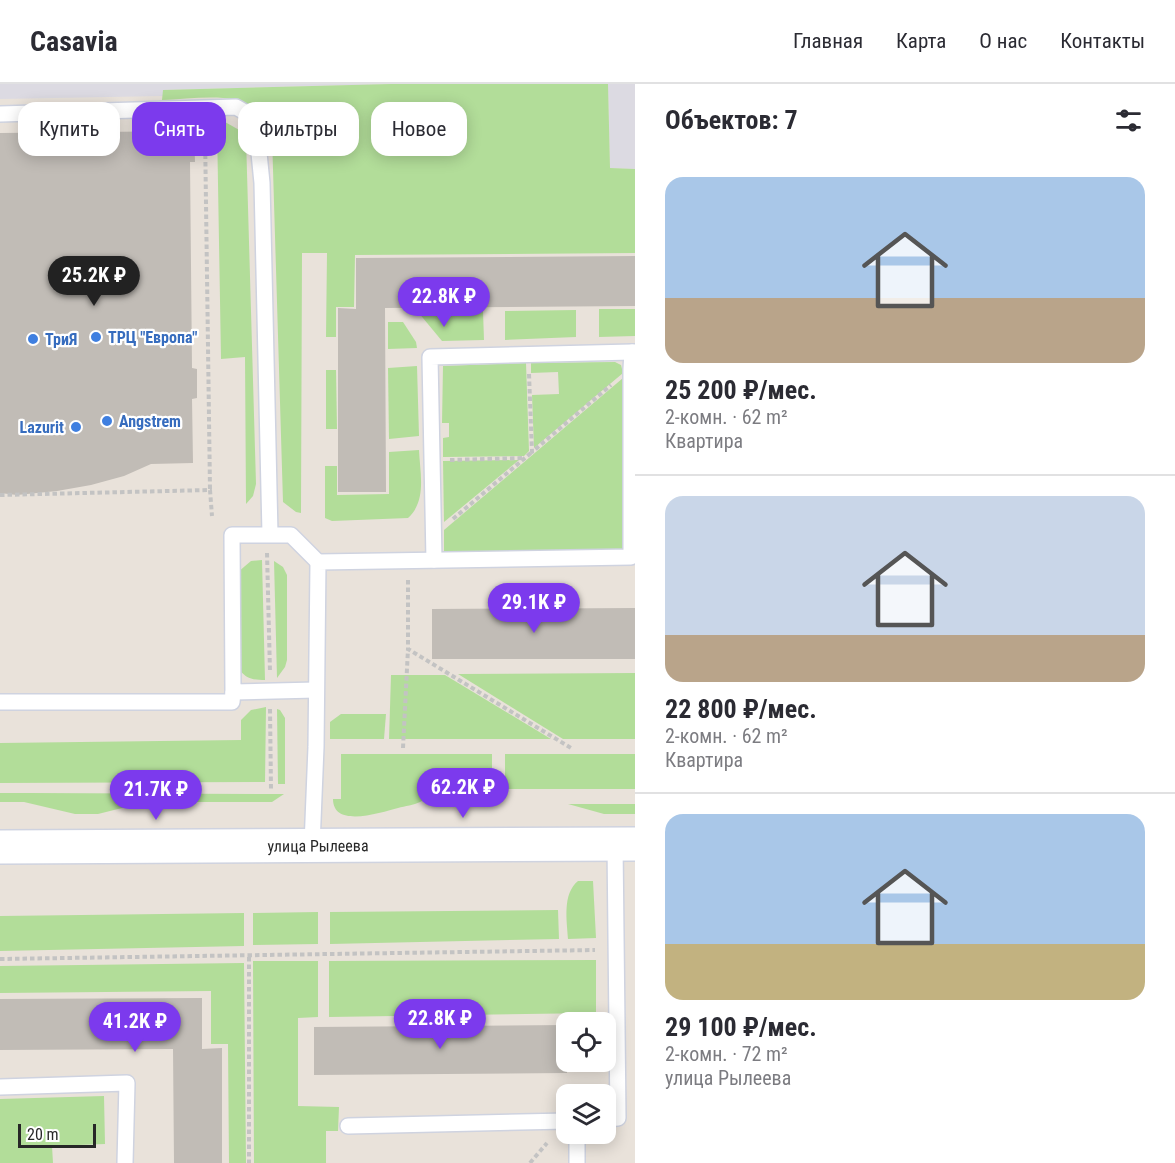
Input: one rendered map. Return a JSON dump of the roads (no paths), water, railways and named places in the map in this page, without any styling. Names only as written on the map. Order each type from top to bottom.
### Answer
[{"type":"main road","name":"улица Рылеева","points":[[0,847],[625,844]]},
{"type":"lane","points":[[0,114],[236,107],[250,115],[256,123],[262,183],[268,534]]},
{"type":"lane","points":[[318,562],[631,557],[631,369],[633,352],[430,357],[434,460],[434,560]]},
{"type":"lane","points":[[0,702],[232,702],[232,535],[291,535],[318,562],[312,846]]},
{"type":"lane","points":[[233,692],[316,690]]},
{"type":"lane","points":[[616,1118],[618,1118],[615,950],[625,844]]},
{"type":"lane","points":[[0,1087],[127,1083],[125,1163]]},
{"type":"lane","points":[[348,1126],[556,1121]]},
{"type":"lane","points":[[577,1144],[577,1163]]},
{"type":"place","name":"ТРЦ \"Европа\"","points":[[96,337]]},
{"type":"place","name":"ТриЯ","points":[[33,339]]},
{"type":"place","name":"Angstrem","points":[[107,421]]},
{"type":"place","name":"Lazurit","points":[[76,427]]}]
